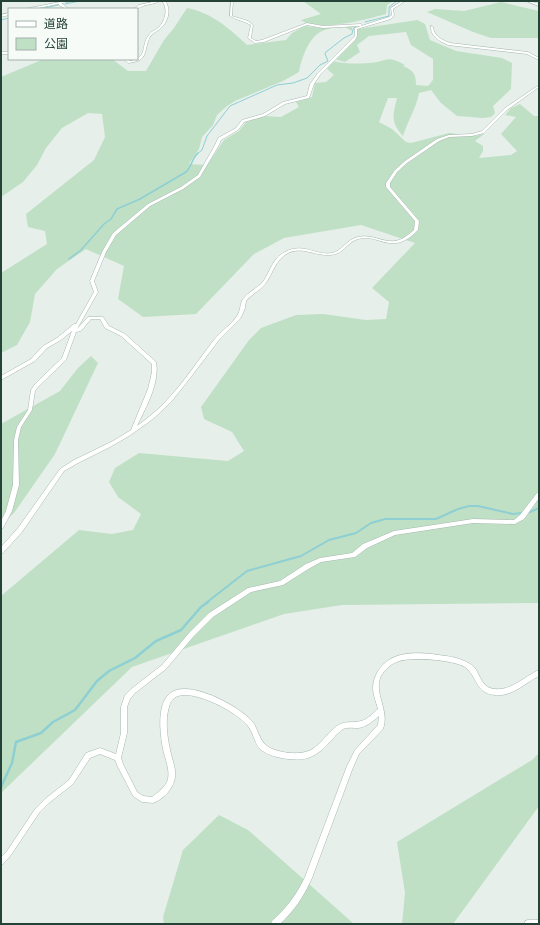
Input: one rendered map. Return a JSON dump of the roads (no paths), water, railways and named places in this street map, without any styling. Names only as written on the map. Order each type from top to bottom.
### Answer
[{"type":"main road","points":[[34,8],[60,4],[68,1]]},
{"type":"street","points":[[136,8],[141,5],[153,4],[159,1]]},
{"type":"street","points":[[138,58],[143,54],[150,34],[162,26],[167,17],[166,4],[163,1]]},
{"type":"street","points":[[232,1],[231,16],[244,20],[252,25],[249,38],[255,42],[263,41],[307,24],[323,27],[360,24],[362,26]]},
{"type":"street","points":[[1,526],[9,511],[16,484],[16,440],[19,427],[30,410],[33,391],[68,353],[74,331],[94,298],[96,292],[92,281],[104,252],[114,234],[149,205],[182,188],[199,176],[219,139],[237,129],[243,121],[264,115],[284,103],[308,97],[312,84],[319,74],[354,39],[356,36],[356,28],[390,18],[393,15],[392,9],[404,1]]},
{"type":"street","points":[[527,1],[539,5]]},
{"type":"street","points":[[60,4],[66,8]]},
{"type":"street","points":[[432,27],[432,32],[440,41],[449,44],[528,54],[539,59]]},
{"type":"street","points":[[1,551],[20,530],[62,470],[104,448],[132,431],[157,413],[199,364],[217,339],[238,320],[243,310],[244,301],[262,285],[276,261],[283,254],[299,248],[332,254],[343,249],[358,238],[366,237],[387,243],[393,243],[411,235],[416,230],[417,221],[388,187],[389,180],[396,171],[406,162],[441,138],[483,132],[506,109],[539,86]]},
{"type":"street","points":[[74,331],[79,330],[90,318],[100,318],[107,327],[122,335],[154,363],[153,385],[132,431]]},
{"type":"street","points":[[1,378],[33,360],[45,347],[59,339],[80,321]]},
{"type":"street","points":[[381,710],[364,724],[343,726],[312,753],[303,756],[295,756],[269,751],[262,746],[251,724],[232,709],[206,696],[181,691],[173,695],[165,704],[163,727],[166,748],[172,770],[170,783],[162,793],[153,800],[142,799],[135,794],[118,758],[124,733],[124,707],[127,697],[164,667],[191,635],[211,616],[244,593],[256,588],[281,583],[320,560],[353,555],[365,546],[394,533],[473,521],[515,522],[539,494]]},
{"type":"street","points":[[275,924],[294,906],[300,895],[357,752],[381,727],[383,722],[381,710],[376,697],[375,686],[377,677],[384,667],[402,656],[413,655],[455,660],[463,663],[473,671],[480,686],[488,691],[497,692],[513,689],[539,674]]},
{"type":"street","points":[[1,862],[9,853],[37,811],[71,782],[88,755],[100,751],[118,758]]},
{"type":"street","points":[[528,924],[539,924]]},
{"type":"waterway","points":[[65,4],[80,1]]},
{"type":"waterway","points":[[365,22],[389,16],[389,7],[397,1]]},
{"type":"waterway","points":[[44,8],[58,5]]},
{"type":"waterway","points":[[1,20],[8,18]]},
{"type":"waterway","points":[[197,154],[202,150],[207,136],[230,106],[277,85],[293,83],[307,78],[320,65],[328,61],[325,54],[326,52],[344,38],[352,34],[353,29],[356,26]]},
{"type":"waterway","points":[[69,259],[81,250],[104,224],[111,219],[117,209],[140,199],[186,172],[197,154]]},
{"type":"waterway","points":[[206,603],[247,571],[301,556],[329,540],[356,533],[371,523],[385,519],[436,519],[458,509],[469,506],[478,506],[513,514],[530,512],[539,508]]},
{"type":"waterway","points":[[1,787],[12,763],[16,742],[41,733],[53,722],[75,710],[97,681],[109,671],[135,658],[156,641],[181,630],[201,607],[208,602]]}]
